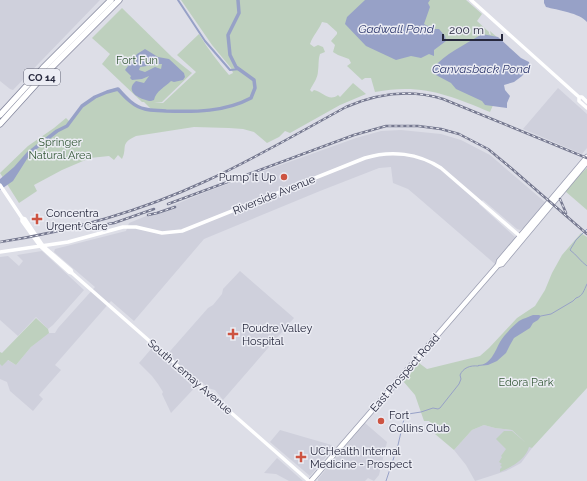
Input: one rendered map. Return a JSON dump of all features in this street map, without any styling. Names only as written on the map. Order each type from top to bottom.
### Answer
[{"type":"highway","name":"CO 14","points":[[0,115],[12,100],[111,0]]},
{"type":"highway","name":"CO 14","points":[[0,124],[19,102],[119,0]]},
{"type":"highway","points":[[19,102],[20,97],[47,64]]},
{"type":"highway","points":[[0,120],[13,105],[12,100]]},
{"type":"main road","points":[[470,0],[579,97],[582,97],[587,102]]},
{"type":"main road","points":[[579,97],[580,101],[587,107]]},
{"type":"main road","name":"Riverside Avenue","points":[[0,252],[55,245],[122,227],[162,233],[182,231],[370,156],[388,154],[410,155],[421,158],[437,166],[449,174],[521,238]]},
{"type":"main road","name":"East Prospect Road","points":[[310,481],[498,265],[502,264],[534,220],[587,156]]},
{"type":"main road","name":"East Prospect Road","points":[[521,238],[587,162]]},
{"type":"main road","name":"South Lemay Avenue","points":[[0,185],[22,218],[22,221],[42,246],[69,272],[72,273],[310,481]]},
{"type":"main road","points":[[512,229],[522,232],[534,220]]},
{"type":"main road","points":[[52,253],[52,249],[55,245]]},
{"type":"main road","name":"South Lemay Avenue","points":[[42,246],[71,270],[72,273]]},
{"type":"shaded area","points":[[0,0],[100,0],[13,90],[0,81]]},
{"type":"shaded area","points":[[558,88],[587,114],[587,148],[582,154],[523,129]]},
{"type":"shaded area","points":[[401,130],[441,134],[461,140],[490,155],[546,203],[520,230],[483,200],[479,204],[516,238],[495,264],[408,189],[393,183],[391,167],[379,168],[204,239],[134,321],[111,301],[55,365],[61,370],[39,395],[43,399],[33,411],[10,391],[7,382],[0,379],[0,359],[4,358],[16,365],[31,347],[46,334],[55,333],[95,287],[54,252],[55,249],[126,231],[129,223],[211,190],[356,138],[381,131]]},
{"type":"shaded area","points":[[42,251],[84,290],[48,329],[36,317],[18,336],[0,320],[0,257],[8,256],[19,266],[23,261],[17,255]]},
{"type":"shaded area","name":"Poudre Valley Hospital","points":[[240,271],[294,318],[223,400],[215,390],[208,388],[201,381],[171,413],[162,394],[163,392],[158,384],[139,363],[152,348],[164,358],[208,308],[213,305],[222,294],[223,289]]},
{"type":"shaded area","points":[[365,423],[387,442],[379,475],[374,481],[368,478],[365,481],[318,481],[318,479]]},
{"type":"shaded area","points":[[484,425],[512,430],[532,448],[521,463],[506,471],[475,481],[466,465],[454,450],[472,430]]},
{"type":"shaded area","points":[[280,430],[335,446],[310,476],[270,442]]},
{"type":"shaded area","points":[[277,458],[303,481],[289,481],[276,474],[264,473]]},
{"type":"green space","points":[[181,0],[466,0],[482,14],[477,21],[489,32],[489,34],[491,35],[490,31],[526,63],[503,83],[490,112],[461,100],[434,92],[407,89],[375,92],[371,78],[365,78],[362,80],[347,66],[351,63],[349,59],[333,52],[335,45],[331,41],[337,32],[327,23],[322,22],[310,44],[314,47],[318,45],[323,47],[325,52],[320,54],[317,76],[310,90],[312,92],[314,90],[317,91],[329,97],[335,97],[338,95],[340,97],[353,83],[366,94],[340,105],[290,133],[285,131],[279,137],[267,143],[254,132],[243,129],[229,128],[194,127],[136,136],[127,141],[122,159],[118,155],[114,160],[109,156],[90,158],[62,170],[34,185],[37,191],[19,203],[0,173],[28,146],[66,118],[70,122],[80,109],[90,100],[109,91],[118,89],[125,97],[137,106],[152,110],[102,64],[110,54],[92,38],[122,8],[172,57],[192,73],[162,102],[154,102],[163,103],[196,72],[177,55],[199,34],[229,75],[233,73],[231,68],[212,45]]},
{"type":"green space","points":[[587,168],[587,210],[565,191]]},
{"type":"green space","name":"Edora Park","points":[[581,233],[587,237],[587,388],[532,448],[529,447],[522,459],[500,472],[502,467],[500,465],[502,464],[499,462],[506,449],[496,439],[504,431],[512,431],[526,443],[512,430],[484,425],[472,430],[454,450],[435,434],[438,431],[429,421],[424,421],[415,395],[403,381],[419,363],[427,369],[480,356],[517,318],[535,306],[545,290],[562,255]]},
{"type":"green space","points":[[36,318],[48,329],[49,333],[31,347],[16,365],[8,360],[2,366],[0,364],[0,352],[2,353]]},
{"type":"water","name":"Gadwall Pond","points":[[365,0],[430,0],[428,3],[430,7],[424,24],[433,29],[439,29],[445,36],[446,41],[434,50],[434,56],[429,54],[421,58],[411,56],[396,60],[366,46],[345,24],[347,17]]},
{"type":"water","points":[[544,0],[587,0],[587,22],[574,14],[546,7]]},
{"type":"water","name":"Canvasback Pond","points":[[482,34],[498,37],[521,58],[529,62],[530,66],[522,76],[514,82],[504,85],[505,90],[510,96],[507,103],[507,108],[485,105],[482,101],[456,89],[451,83],[436,75],[432,69],[449,54]]},
{"type":"water","points":[[145,49],[158,57],[169,59],[184,73],[185,77],[183,80],[174,82],[171,81],[159,92],[154,100],[151,101],[139,97],[133,92],[133,85],[136,81],[144,83],[149,76],[142,79],[132,80],[130,78],[131,76],[125,70],[137,54]],"holes":[[[162,64],[161,69],[155,67],[145,72],[139,70],[140,67]]]},
{"type":"water","points":[[34,148],[13,181],[0,190],[0,179],[14,167],[28,151]]},
{"type":"water","points":[[533,315],[541,316],[530,328],[514,338],[506,353],[497,361],[488,365],[478,366],[489,360],[502,339],[514,325],[519,321]]},
{"type":"waterway","points":[[178,0],[205,41],[230,70],[240,69]]},
{"type":"waterway","points":[[30,152],[57,131],[67,126],[82,106],[95,97],[118,89],[133,104],[141,108],[166,111],[220,109],[241,103],[251,98],[255,88],[254,80],[236,67],[230,55],[228,35],[239,13],[238,0]]},
{"type":"waterway","points":[[587,229],[576,240],[570,250],[587,266]]},
{"type":"waterway","points":[[541,316],[551,314],[573,301],[582,294],[587,284]]},
{"type":"waterway","points":[[386,481],[398,445],[404,419],[408,414],[433,408],[440,408],[459,384],[461,379],[460,375],[463,370],[472,366],[478,366]]},
{"type":"railway","points":[[0,242],[79,226],[156,202],[224,173],[346,107],[370,98],[394,94],[418,94],[443,99],[587,158]]},
{"type":"railway","points":[[168,204],[354,135],[386,126],[418,126],[441,129],[459,134],[488,149],[587,234]]},
{"type":"railway","points":[[560,199],[566,213]]},
{"type":"railway","points":[[148,215],[175,207]]},
{"type":"railway","points":[[91,227],[114,223],[154,209]]},
{"type":"place","name":"Pump It Up","points":[[284,177]]},
{"type":"place","name":"Concentra Urgent Care","points":[[37,219]]},
{"type":"place","name":"Poudre Valley Hospital","points":[[233,334]]},
{"type":"place","name":"Fort Collins Club","points":[[381,421]]},
{"type":"place","name":"UCHealth Internal Medicine - Prospect","points":[[301,457]]},
{"type":"park label","name":"Fort Fun","points":[[137,60]]},
{"type":"park label","name":"Springer Natural Area","points":[[60,148]]}]
